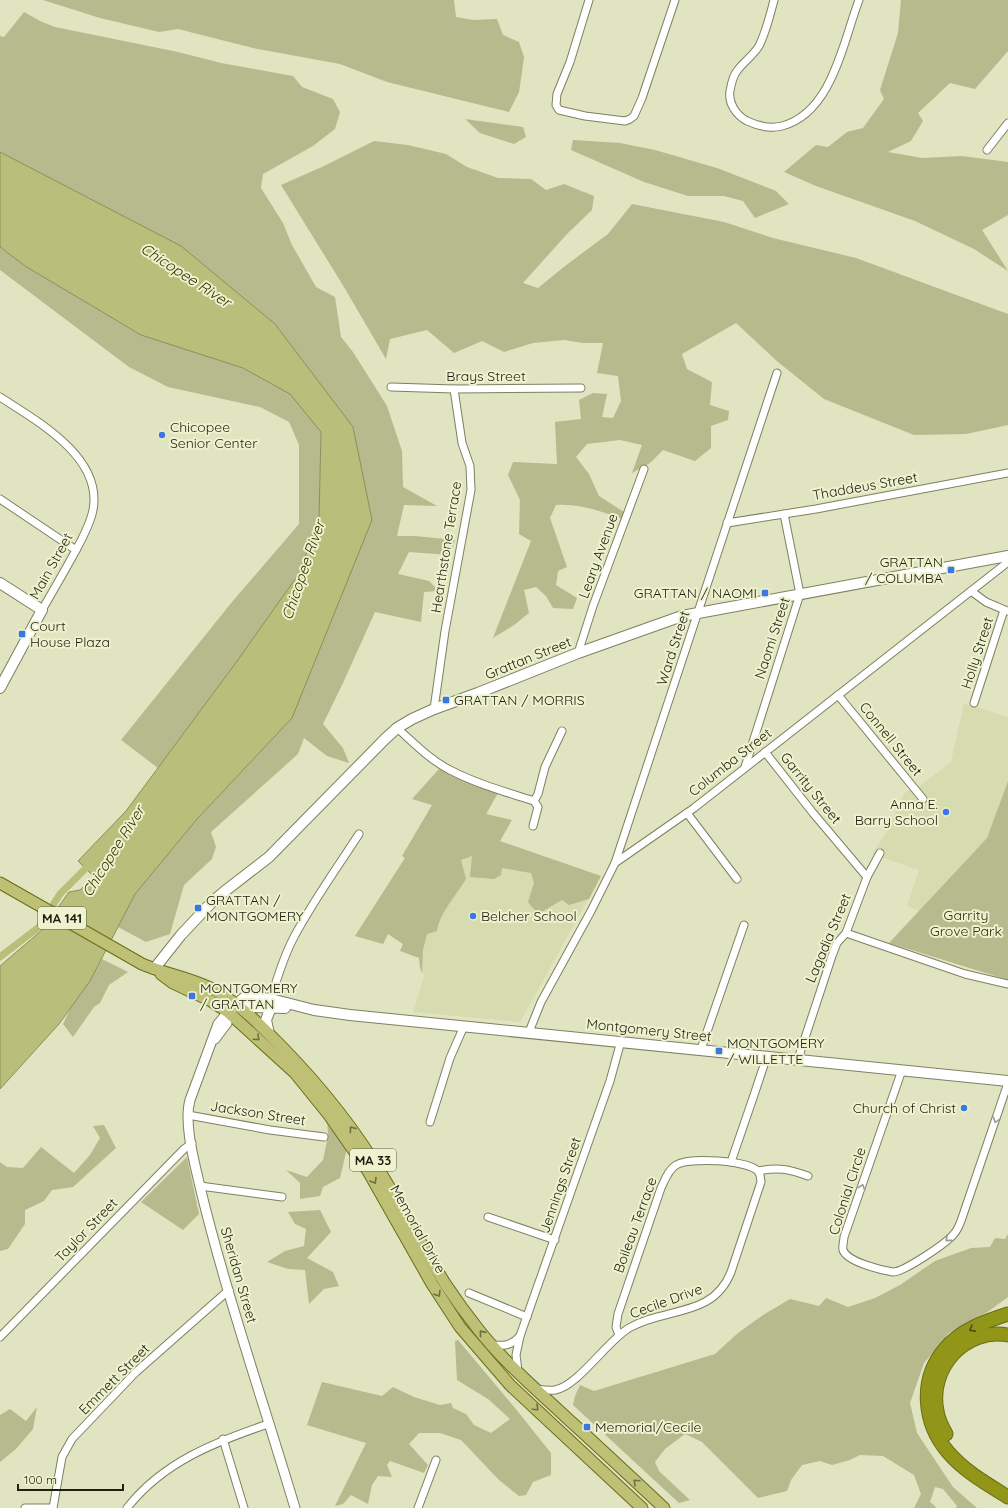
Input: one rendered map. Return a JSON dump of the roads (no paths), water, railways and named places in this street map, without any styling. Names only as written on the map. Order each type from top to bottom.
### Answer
[{"type":"highway","points":[[1008,1314],[971,1328],[945,1348],[931,1373],[927,1388],[930,1419],[938,1438],[947,1452],[961,1466],[1008,1497]]},
{"type":"highway","points":[[1008,1335],[987,1334],[974,1339],[955,1352],[946,1362],[939,1376],[936,1398],[937,1411],[948,1438],[972,1464],[1008,1488]]},
{"type":"main road","name":"Grattan Street","points":[[154,969],[181,936],[225,890],[269,857],[379,744],[397,728],[412,719],[578,653],[682,616],[1008,556]]},
{"type":"main road","points":[[0,583],[42,610]]},
{"type":"main road","name":"Main Street","points":[[0,688],[42,610]]},
{"type":"main road","name":"MA 141","points":[[4,886],[115,949],[154,969]]},
{"type":"main road","name":"Memorial Drive","points":[[154,969],[182,982],[199,982],[227,998],[231,1008],[295,1073],[342,1133],[376,1185],[424,1271],[460,1327],[510,1385],[642,1508]]},
{"type":"main road","points":[[268,1001],[266,1020],[269,1034]]},
{"type":"main road","name":"Montgomery Street","points":[[231,1008],[251,1007],[268,1001],[311,1010],[350,1015],[798,1059],[1008,1082]]},
{"type":"main road","name":"Memorial Drive","points":[[231,1008],[269,1034],[314,1081],[352,1129],[394,1194],[446,1285],[492,1345],[537,1390],[664,1508]]},
{"type":"street","points":[[589,0],[570,62],[557,94],[556,105],[559,110],[585,116],[625,121],[630,120],[634,116],[642,98],[675,0]]},
{"type":"street","points":[[774,0],[759,46],[736,71],[730,92],[730,101],[735,110],[744,119],[752,124],[768,128],[792,123],[809,111],[819,100],[837,65],[859,0]]},
{"type":"street","points":[[987,150],[1008,123]]},
{"type":"street","name":"Ward Street","points":[[615,864],[777,373]]},
{"type":"street","name":"Brays Street","points":[[391,387],[454,389],[581,388]]},
{"type":"street","name":"Hearthstone Terrace","points":[[434,709],[445,631],[471,490],[470,466],[462,443],[454,389]]},
{"type":"street","name":"Main Street","points":[[0,397],[58,437],[76,457],[89,477],[93,491],[94,504],[90,520],[76,550],[42,610]]},
{"type":"street","name":"Leary Avenue","points":[[578,653],[593,606],[644,469]]},
{"type":"street","name":"Thaddeus Street","points":[[727,523],[1008,473]]},
{"type":"street","points":[[0,499],[76,550]]},
{"type":"street","name":"Naomi Street","points":[[745,767],[800,594],[784,514]]},
{"type":"street","name":"Columba Street","points":[[529,1032],[540,1004],[615,864],[687,812],[1008,562]]},
{"type":"street","points":[[971,591],[986,602],[1006,611]]},
{"type":"street","name":"Holly Street","points":[[974,703],[1006,611]]},
{"type":"street","name":"Connell Street","points":[[838,695],[923,799]]},
{"type":"street","points":[[397,728],[435,761],[450,770],[496,789],[534,801],[538,807],[533,826]]},
{"type":"street","points":[[534,801],[538,794],[545,767],[562,731]]},
{"type":"street","name":"Garrity Street","points":[[765,752],[813,813],[867,877]]},
{"type":"street","points":[[687,812],[737,879]]},
{"type":"street","points":[[268,1001],[294,938],[320,893],[360,834]]},
{"type":"street","name":"Lagadia Street","points":[[798,1059],[837,943],[846,933],[867,877],[880,853]]},
{"type":"street","points":[[701,1050],[744,925]]},
{"type":"street","points":[[846,933],[965,974],[1008,984]]},
{"type":"street","name":"Sheridan Street","points":[[231,1008],[218,1024],[190,1100],[188,1115],[200,1186],[210,1227],[268,1424],[295,1508]]},
{"type":"street","points":[[430,1122],[450,1058],[464,1026]]},
{"type":"street","name":"Jennings Street","points":[[518,1371],[516,1355],[520,1336],[610,1081],[621,1041]]},
{"type":"street","points":[[731,1162],[766,1056]]},
{"type":"street","name":"Colonial Circle","points":[[902,1070],[844,1237],[843,1246],[844,1252],[850,1258],[893,1272],[899,1271],[946,1242],[958,1228],[1008,1082]]},
{"type":"street","name":"Jackson Street","points":[[188,1115],[270,1130],[324,1137]]},
{"type":"street","name":"Taylor Street","points":[[0,1337],[180,1153],[192,1143]]},
{"type":"street","name":"Boileau Terrace","points":[[619,1335],[616,1327],[618,1314],[661,1188],[668,1174],[674,1167],[684,1162],[693,1160],[731,1162],[750,1166],[758,1171],[773,1168],[792,1171],[808,1176]]},
{"type":"street","name":"Cecile Drive","points":[[537,1390],[556,1390],[572,1382],[619,1335],[628,1328],[648,1319],[699,1306],[708,1302],[721,1290],[731,1272],[761,1182],[758,1171]]},
{"type":"street","points":[[200,1186],[282,1197]]},
{"type":"street","points":[[488,1217],[555,1240]]},
{"type":"street","name":"Emmett Street","points":[[53,1508],[62,1457],[72,1439],[136,1372],[229,1290]]},
{"type":"street","points":[[469,1293],[527,1317]]},
{"type":"street","points":[[492,1345],[509,1345],[520,1336]]},
{"type":"street","points":[[127,1508],[149,1484],[176,1464],[199,1450],[268,1424]]},
{"type":"street","points":[[223,1440],[244,1508]]},
{"type":"street","points":[[418,1508],[436,1460]]},
{"type":"street","points":[[25,1508],[53,1508]]},
{"type":"water","name":"Chicopee River","points":[[0,152],[181,246],[275,324],[353,427],[372,520],[292,718],[197,819],[135,894],[90,981],[59,1024],[0,1089],[0,966],[42,930],[69,892],[80,890],[94,877],[78,861],[126,811],[235,664],[298,575],[319,519],[321,432],[290,394],[243,368],[141,335],[25,266],[0,247]]},
{"type":"waterway","name":"Chicopee River","points":[[0,957],[39,927],[60,894],[91,863]]},
{"type":"place","name":"Chicopee Senior Center","points":[[162,435]]},
{"type":"place","name":"GRATTAN / COLUMBA","points":[[951,570]]},
{"type":"place","name":"GRATTAN / NAOMI","points":[[765,593]]},
{"type":"place","name":"Court House Plaza","points":[[22,634]]},
{"type":"place","name":"GRATTAN / MORRIS","points":[[446,700]]},
{"type":"place","name":"Anna E. Barry School","points":[[946,812]]},
{"type":"place","name":"GRATTAN / MONTGOMERY","points":[[198,908]]},
{"type":"place","name":"Belcher School","points":[[473,916]]},
{"type":"place","name":"MONTGOMERY / GRATTAN","points":[[192,996]]},
{"type":"place","name":"MONTGOMERY / WILLETTE","points":[[719,1051]]},
{"type":"place","name":"Church of Christ","points":[[964,1108]]},
{"type":"place","name":"Memorial/Cecile","points":[[587,1427]]},
{"type":"park label","name":"Garrity Grove Park","points":[[966,924]]}]
